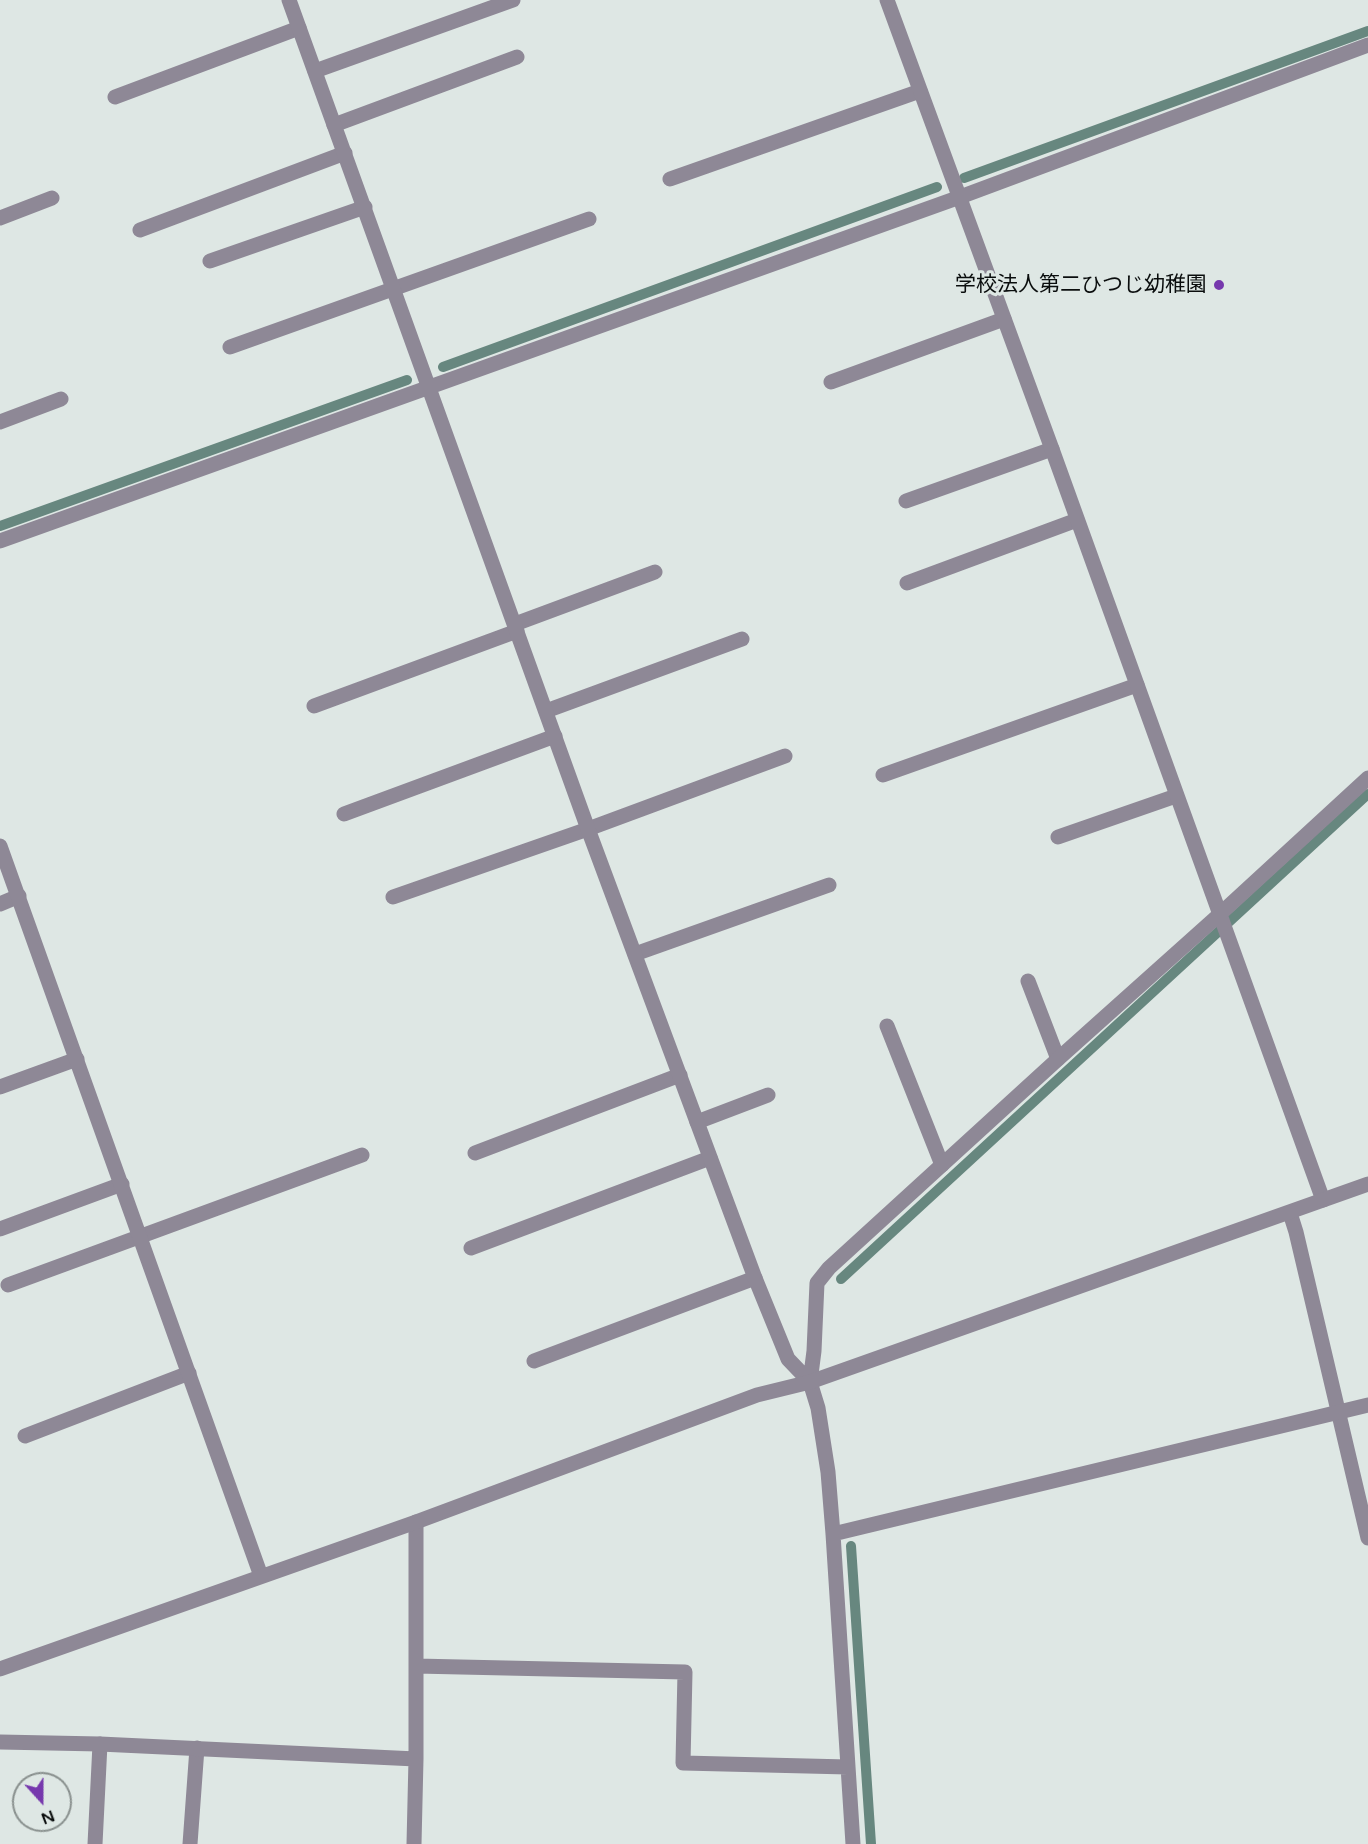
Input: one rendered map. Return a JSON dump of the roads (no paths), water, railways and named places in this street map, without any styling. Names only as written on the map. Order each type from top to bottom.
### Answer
[{"type":"street","points":[[289,0],[588,829],[755,1278],[788,1359],[810,1382]]},
{"type":"street","points":[[315,71],[513,0]]},
{"type":"street","points":[[887,0],[1323,1200]]},
{"type":"street","points":[[116,97],[299,28]]},
{"type":"street","points":[[0,542],[960,197],[1368,45]]},
{"type":"street","points":[[334,125],[517,57]]},
{"type":"street","points":[[670,179],[920,91]]},
{"type":"street","points":[[140,230],[345,153]]},
{"type":"street","points":[[0,218],[52,198]]},
{"type":"street","points":[[210,261],[365,207]]},
{"type":"street","points":[[230,347],[589,219]]},
{"type":"street","points":[[831,382],[1004,319]]},
{"type":"street","points":[[0,422],[62,399]]},
{"type":"street","points":[[906,501],[1052,449]]},
{"type":"street","points":[[906,583],[1077,520]]},
{"type":"street","points":[[314,706],[655,572]]},
{"type":"street","points":[[546,711],[742,639]]},
{"type":"street","points":[[883,775],[1137,685]]},
{"type":"street","points":[[344,814],[555,736]]},
{"type":"street","points":[[393,897],[588,829],[785,756]]},
{"type":"street","points":[[853,1844],[828,1472],[818,1408],[810,1382],[814,1351],[817,1282],[942,1165],[1221,915],[1368,778]]},
{"type":"street","points":[[1058,837],[1176,796]]},
{"type":"street","points":[[0,846],[261,1576]]},
{"type":"street","points":[[634,954],[829,885]]},
{"type":"street","points":[[0,904],[19,897]]},
{"type":"street","points":[[1028,981],[1058,1059]]},
{"type":"street","points":[[887,1026],[942,1165]]},
{"type":"street","points":[[0,1087],[77,1059]]},
{"type":"street","points":[[475,1153],[680,1075]]},
{"type":"street","points":[[697,1122],[768,1095]]},
{"type":"street","points":[[8,1285],[362,1155]]},
{"type":"street","points":[[471,1248],[710,1158]]},
{"type":"street","points":[[0,1229],[122,1184]]},
{"type":"street","points":[[0,1669],[416,1522],[757,1395],[810,1382],[1368,1184]]},
{"type":"street","points":[[1290,1213],[1368,1538]]},
{"type":"street","points":[[534,1362],[755,1278]]},
{"type":"street","points":[[25,1436],[189,1373]]},
{"type":"street","points":[[833,1534],[1368,1405]]},
{"type":"street","points":[[414,1844],[416,1522]]},
{"type":"street","points":[[416,1666],[685,1672],[683,1763],[848,1767]]},
{"type":"street","points":[[0,1742],[100,1744],[416,1759]]},
{"type":"street","points":[[95,1844],[100,1744]]},
{"type":"street","points":[[190,1844],[197,1748]]},
{"type":"waterway","points":[[964,178],[1368,31]]},
{"type":"waterway","points":[[443,367],[937,187]]},
{"type":"waterway","points":[[0,526],[407,380]]},
{"type":"waterway","points":[[841,1279],[1368,794]]},
{"type":"waterway","points":[[851,1546],[871,1844]]},
{"type":"place","name":"学校法人第二ひつじ幼稚園","points":[[1219,285]]}]
